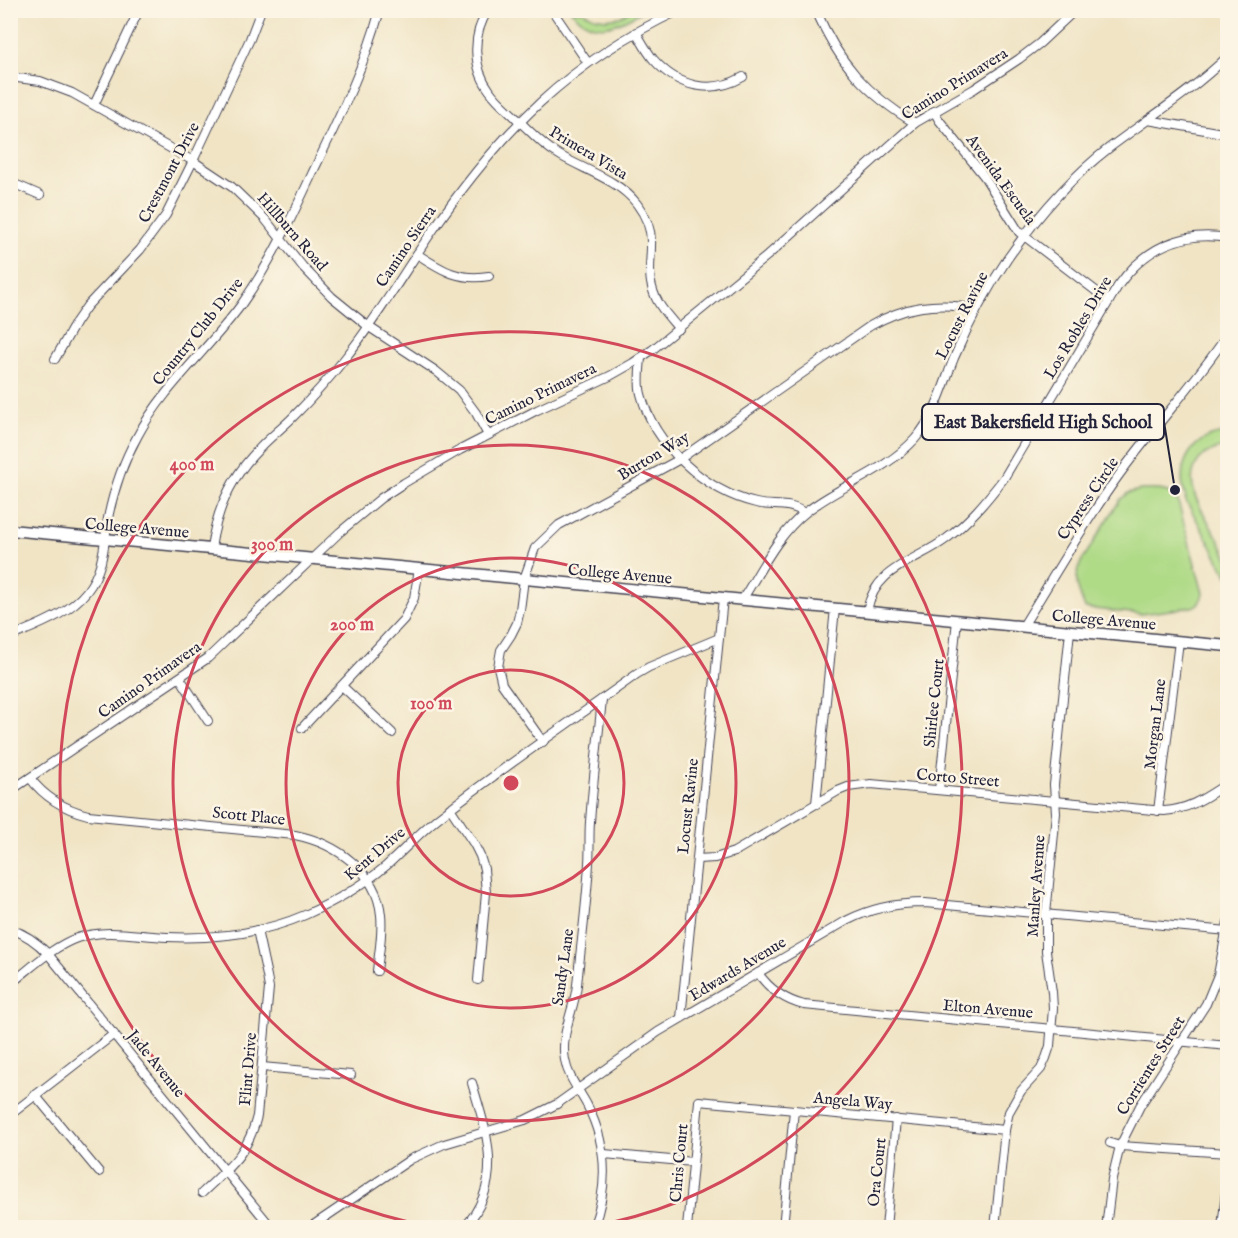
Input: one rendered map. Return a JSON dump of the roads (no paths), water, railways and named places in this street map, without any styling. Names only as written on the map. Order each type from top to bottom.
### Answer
[{"type":"street","points":[[10,16],[13,10]]},
{"type":"street","points":[[94,105],[139,10]]},
{"type":"street","name":"Crestmont Drive","points":[[55,359],[87,306],[140,250],[166,215],[250,39],[261,10]]},
{"type":"street","name":"Country Club Drive","points":[[10,637],[60,614],[80,600],[88,590],[100,567],[108,518],[117,484],[138,434],[165,394],[239,308],[269,262],[347,101],[361,68],[380,10]]},
{"type":"street","name":"Primera Vista","points":[[488,10],[479,28],[477,39],[477,63],[485,83],[491,93],[549,148],[619,187],[637,202],[648,222],[652,287],[661,307],[679,329]]},
{"type":"street","points":[[552,10],[588,63]]},
{"type":"street","name":"Camino Sierra","points":[[211,549],[216,522],[237,475],[259,448],[290,420],[351,352],[483,162],[519,121],[588,63],[636,32],[680,10]]},
{"type":"street","points":[[816,10],[833,47],[858,79],[884,104],[915,123]]},
{"type":"street","name":"Camino Primavera","points":[[10,791],[208,658],[360,514],[381,498],[413,477],[488,435],[610,376],[640,358],[679,329],[767,256],[915,123],[1012,65],[1040,43],[1075,10]]},
{"type":"street","points":[[636,32],[652,58],[681,81],[692,85],[712,87],[733,82],[743,76]]},
{"type":"street","name":"Locust Ravine","points":[[742,600],[776,546],[804,513],[889,461],[914,440],[938,403],[954,359],[993,281],[1024,236],[1046,210],[1091,164],[1200,81],[1227,56]]},
{"type":"street","name":"Hillburn Road","points":[[10,76],[40,81],[72,93],[216,175],[265,219],[317,283],[348,311],[446,379],[468,401],[488,435]]},
{"type":"street","name":"Avenida Escuela","points":[[934,111],[984,176],[1019,232],[1109,301]]},
{"type":"street","points":[[1148,120],[1227,134]]},
{"type":"street","points":[[10,182],[40,195]]},
{"type":"street","name":"Los Robles Drive","points":[[867,611],[872,594],[884,577],[946,539],[977,512],[991,495],[1109,301],[1137,263],[1159,248],[1186,238],[1213,236],[1227,238]]},
{"type":"street","points":[[417,254],[437,267],[456,275],[489,276]]},
{"type":"street","name":"Burton Way","points":[[543,742],[502,684],[498,667],[501,650],[517,623],[524,579],[535,548],[559,525],[680,459],[882,319],[904,310],[927,306],[944,305],[977,309]]},
{"type":"street","name":"Cypress Circle","points":[[1023,626],[1117,478],[1195,380],[1227,333]]},
{"type":"street","points":[[640,358],[639,384],[643,402],[659,434],[680,459],[696,474],[725,492],[756,503],[792,506],[804,513]]},
{"type":"street","name":"College Avenue","points":[[10,530],[1227,646]]},
{"type":"street","points":[[302,728],[404,620],[414,598],[419,569]]},
{"type":"street","name":"Locust Ravine","points":[[681,1018],[723,598]]},
{"type":"street","points":[[816,804],[835,609]]},
{"type":"street","name":"Shirlee Court","points":[[939,790],[957,620]]},
{"type":"street","name":"Manley Avenue","points":[[995,1227],[1009,1112],[1020,1091],[1041,1069],[1050,1046],[1052,992],[1046,951],[1046,914],[1056,813],[1054,785],[1070,631]]},
{"type":"street","name":"Kent Drive","points":[[10,984],[48,954],[77,938],[102,933],[193,938],[225,936],[257,930],[302,916],[327,905],[368,880],[450,808],[602,699],[649,667],[719,638]]},
{"type":"street","name":"Morgan Lane","points":[[1158,811],[1179,641]]},
{"type":"street","points":[[180,678],[208,721]]},
{"type":"street","points":[[342,686],[392,733]]},
{"type":"street","name":"Sandy Lane","points":[[593,1227],[601,1203],[604,1154],[592,1116],[568,1071],[563,1047],[567,1024],[576,999],[602,699]]},
{"type":"street","name":"Scott Place","points":[[30,778],[52,800],[63,807],[88,815],[288,834],[308,837],[335,849],[358,868],[374,890],[382,924],[377,971]]},
{"type":"street","name":"Corto Street","points":[[697,859],[715,858],[734,852],[838,791],[861,784],[1158,811],[1188,807],[1227,783]]},
{"type":"street","points":[[450,808],[474,844],[484,869],[486,893],[478,980]]},
{"type":"street","name":"Edwards Avenue","points":[[309,1227],[419,1155],[444,1144],[541,1113],[658,1032],[846,921],[877,908],[895,904],[925,903],[1227,928]]},
{"type":"street","name":"Corrientes Street","points":[[1106,1227],[1112,1179],[1120,1146],[1140,1106],[1214,989],[1227,928]]},
{"type":"street","name":"Jade Avenue","points":[[10,929],[30,937],[48,954],[272,1227]]},
{"type":"street","name":"Flint Drive","points":[[202,1193],[243,1152],[254,1130],[257,1116],[269,988],[257,930]]},
{"type":"street","name":"Elton Avenue","points":[[758,973],[772,990],[782,997],[804,1005],[1227,1046]]},
{"type":"street","points":[[10,1115],[114,1034]]},
{"type":"street","points":[[262,1067],[351,1075]]},
{"type":"street","points":[[464,1227],[475,1213],[486,1188],[490,1160],[486,1131],[472,1083]]},
{"type":"street","points":[[35,1095],[99,1172]]},
{"type":"street","name":"Angela Way","points":[[699,1101],[1005,1130]]},
{"type":"street","name":"Chris Court","points":[[687,1227],[699,1101]]},
{"type":"street","points":[[783,1227],[794,1110]]},
{"type":"street","name":"Ora Court","points":[[886,1227],[896,1119]]},
{"type":"street","points":[[1110,1143],[1120,1146],[1227,1153]]},
{"type":"street","points":[[604,1154],[693,1162]]},
{"type":"street","points":[[1222,1227],[1227,1174]]},
{"type":"place","name":"East Bakersfield High School","points":[[1175,490]]}]
